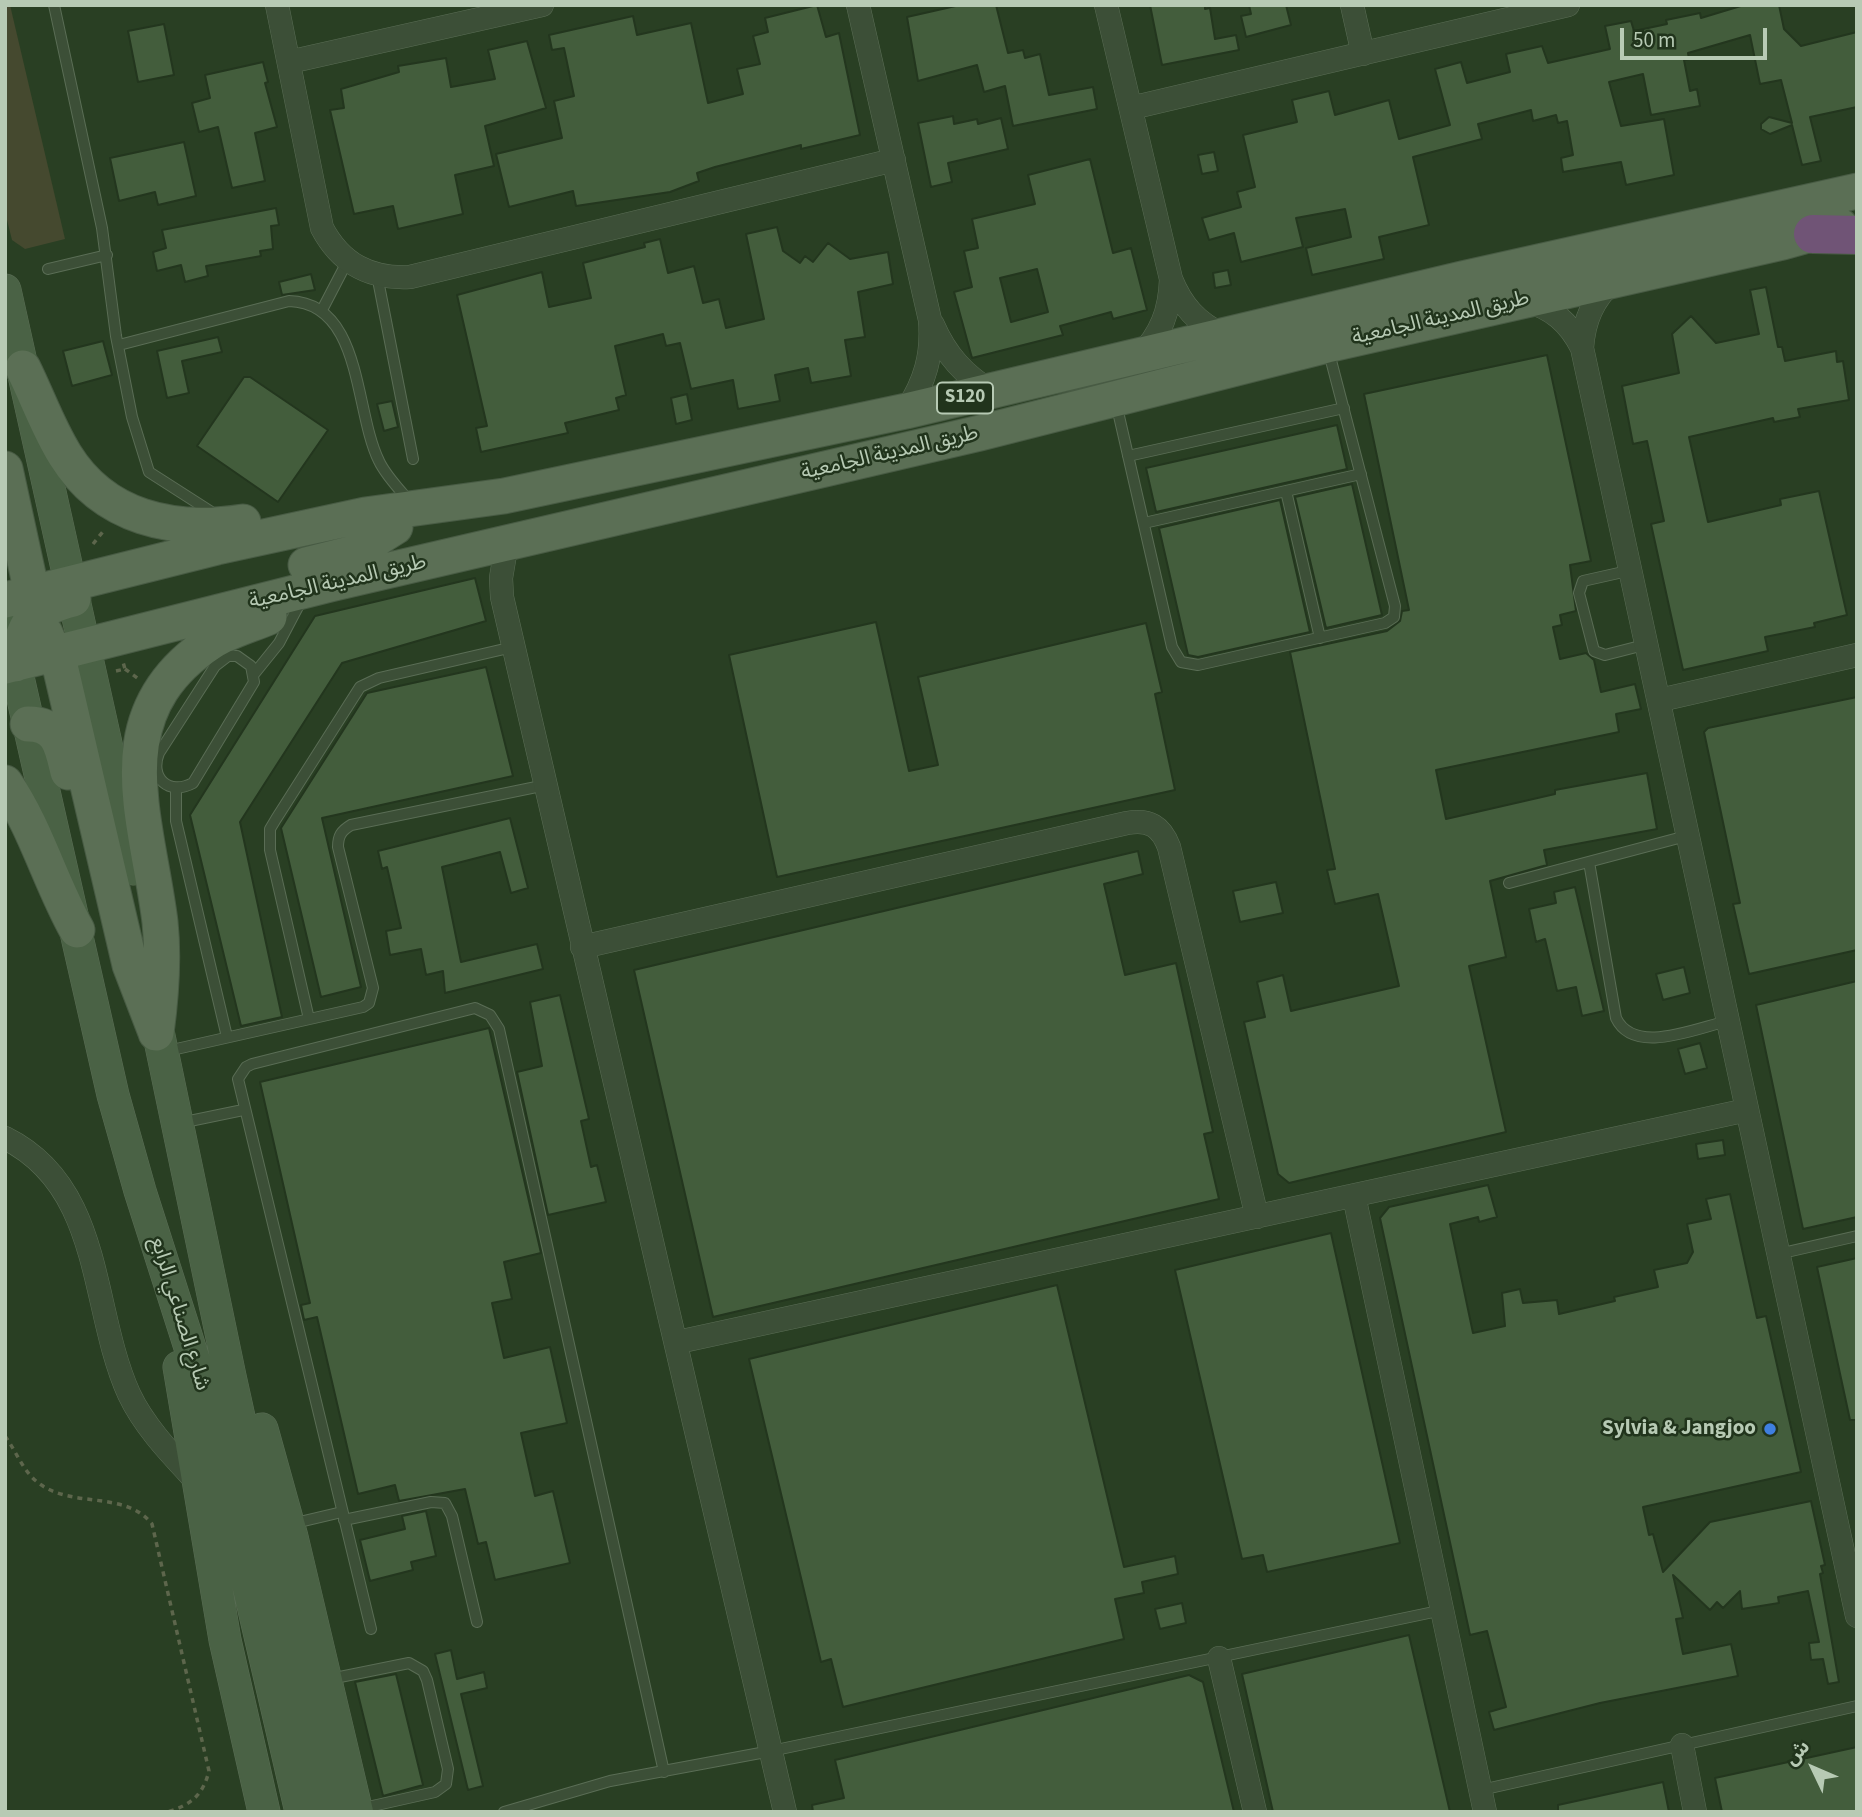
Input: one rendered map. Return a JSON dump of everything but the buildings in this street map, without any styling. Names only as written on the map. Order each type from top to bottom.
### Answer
[{"type":"highway","points":[[1813,234],[1857,235]]},
{"type":"main road","name":"طريق المدينة الجامعية","points":[[34,622],[402,514],[504,496],[992,392],[1223,335],[1857,191]]},
{"type":"main road","name":"طريق المدينة الجامعية","points":[[34,622],[155,627],[1115,400],[1327,345],[1857,222]]},
{"type":"main road","points":[[5,290],[23,368],[34,622]]},
{"type":"main road","points":[[23,368],[64,455],[98,492],[121,509],[166,524],[191,527],[307,513],[402,514]]},
{"type":"main road","points":[[5,469],[34,622],[139,993],[159,1043]]},
{"type":"main road","points":[[155,627],[150,615],[157,605],[354,553],[369,546],[402,514]]},
{"type":"main road","points":[[159,1043],[162,959],[160,923],[139,800],[137,769],[140,738],[159,695],[188,659],[213,641],[299,605],[330,584]]},
{"type":"main road","name":"شارع الصناعي الرابع","points":[[34,622],[29,724],[113,1095],[216,1444],[298,1686],[348,1811]]},
{"type":"main road","name":"شارع الصناعي الرابع","points":[[34,622],[130,844],[159,1043],[298,1686],[301,1812]]},
{"type":"main road","points":[[29,724],[42,724],[53,730],[60,741],[106,933],[113,955],[139,993]]},
{"type":"main road","points":[[5,783],[23,808],[48,872],[77,930]]},
{"type":"main road","points":[[170,1282],[182,1390],[225,1640],[264,1812]]},
{"type":"main road","points":[[213,1294],[249,1388],[288,1525],[298,1686]]},
{"type":"street","points":[[277,5],[323,228],[333,246],[348,260],[362,271],[377,275],[410,277],[894,160]]},
{"type":"street","points":[[289,62],[542,5]]},
{"type":"street","points":[[858,5],[930,320],[932,338],[927,367],[906,411]]},
{"type":"street","points":[[1106,5],[1171,279],[1186,308],[1197,320],[1223,335]]},
{"type":"street","points":[[1352,5],[1363,54]]},
{"type":"street","points":[[1131,108],[1568,5]]},
{"type":"street","points":[[316,188],[331,222],[351,245],[377,262],[424,272]]},
{"type":"street","points":[[1582,348],[1591,309],[1615,278]]},
{"type":"street","points":[[1139,357],[1160,330],[1167,314],[1171,279]]},
{"type":"street","points":[[1523,300],[1546,308],[1565,321],[1582,348],[1690,835],[1857,1616]]},
{"type":"street","points":[[930,320],[954,361],[974,381],[992,392]]},
{"type":"street","points":[[507,542],[500,578],[502,597],[582,947],[678,1342],[785,1812]]},
{"type":"street","points":[[465,552],[502,597]]},
{"type":"street","points":[[1660,700],[1857,654]]},
{"type":"street","points":[[582,947],[1126,823],[1140,820],[1154,824],[1164,834],[1169,847],[1257,1217]]},
{"type":"street","points":[[678,1342],[1747,1110]]},
{"type":"street","points":[[5,1138],[34,1156],[55,1177],[71,1202],[83,1229],[120,1371],[130,1396],[143,1418],[198,1483]]},
{"type":"street","points":[[1354,1196],[1483,1801]]},
{"type":"street","points":[[1219,1658],[1255,1812]]},
{"type":"street","points":[[1682,1745],[1695,1812]]},
{"type":"lane","points":[[54,5],[107,255],[130,412],[149,472],[231,524]]},
{"type":"lane","points":[[48,269],[107,255]]},
{"type":"lane","points":[[322,310],[348,260]]},
{"type":"lane","points":[[377,275],[413,459]]},
{"type":"lane","points":[[119,345],[289,301],[306,303],[322,310],[341,331],[378,460],[402,514]]},
{"type":"lane","points":[[1115,400],[1172,647],[1181,662],[1198,665],[1385,623],[1390,621],[1396,611],[1327,345]]},
{"type":"lane","points":[[1128,456],[1344,408]]},
{"type":"lane","points":[[1144,523],[1361,474]]},
{"type":"lane","points":[[1286,491],[1320,638]]},
{"type":"lane","points":[[1632,570],[1583,582],[1579,593],[1594,651],[1605,655],[1648,644]]},
{"type":"lane","points":[[254,674],[251,666],[237,656],[221,660],[215,666],[155,764],[156,774],[163,783],[176,788],[192,783],[251,690],[254,674],[279,643],[299,605]]},
{"type":"lane","points":[[309,1019],[270,850],[270,829],[360,687],[379,678],[513,647]]},
{"type":"lane","points":[[159,1043],[227,1037],[363,1007],[373,996],[338,847],[338,838],[343,830],[351,825],[547,785]]},
{"type":"lane","points":[[176,788],[176,821],[227,1037]]},
{"type":"lane","points":[[1509,883],[1690,835]]},
{"type":"lane","points":[[1589,862],[1616,1018],[1624,1031],[1645,1039],[1728,1021]]},
{"type":"lane","points":[[371,1629],[243,1110],[238,1079],[252,1064],[467,1008],[484,1010],[496,1021],[664,1772]]},
{"type":"lane","points":[[177,1124],[243,1110]]},
{"type":"lane","points":[[1778,1254],[1857,1236]]},
{"type":"lane","points":[[288,1525],[439,1501],[445,1503],[452,1516],[477,1622]]},
{"type":"lane","points":[[505,1812],[556,1795],[1443,1610]]},
{"type":"lane","points":[[298,1686],[409,1663],[417,1666],[427,1680],[448,1769],[446,1784],[435,1792],[348,1811]]},
{"type":"lane","points":[[1483,1801],[1682,1745],[1857,1706]]},
{"type":"path","points":[[5,1436],[27,1472],[49,1490],[75,1498],[135,1508],[152,1524],[209,1771],[205,1786],[197,1798],[185,1807],[167,1812]]},
{"type":"green space","points":[[5,5],[10,5],[65,239],[25,249],[12,240],[5,212]]},
{"type":"place","name":"Sylvia & Jangjoo","points":[[1770,1429]]}]
